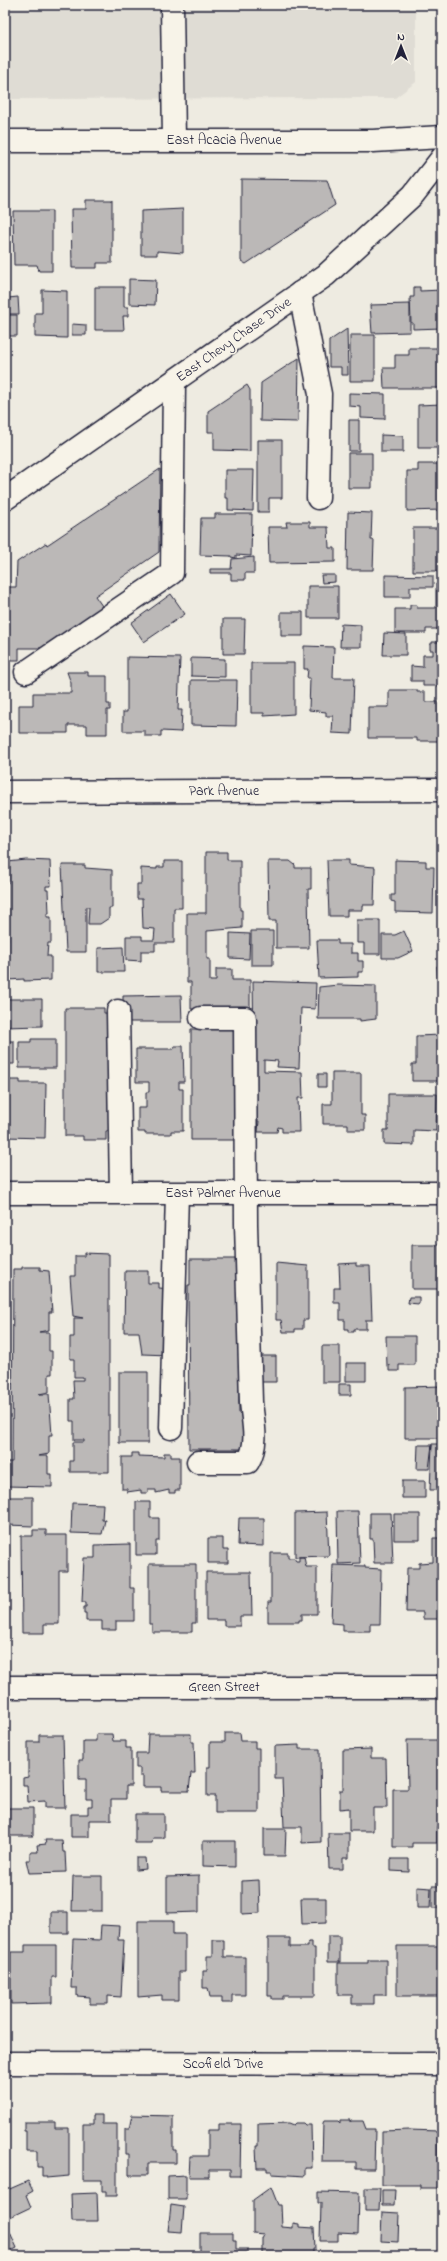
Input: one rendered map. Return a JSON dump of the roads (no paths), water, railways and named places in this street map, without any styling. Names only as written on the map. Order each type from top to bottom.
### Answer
[{"type":"street","points":[[172,5],[174,140]]},
{"type":"street","name":"East Acacia Avenue","points":[[5,140],[373,141],[442,137]]},
{"type":"street","name":"East Chevy Chase Drive","points":[[5,499],[326,275],[413,195],[442,158]]},
{"type":"street","points":[[300,293],[320,394],[318,498]]},
{"type":"street","points":[[26,672],[172,573],[174,382]]},
{"type":"street","name":"Park Avenue","points":[[5,792],[442,790]]},
{"type":"street","points":[[118,1012],[121,1193]]},
{"type":"street","points":[[198,1462],[248,1462],[254,1451],[254,1421],[251,1402],[246,1193],[245,1018],[201,1018]]},
{"type":"street","name":"East Palmer Avenue","points":[[5,1192],[442,1193]]},
{"type":"street","points":[[171,1428],[177,1193]]},
{"type":"street","name":"Green Street","points":[[5,1687],[442,1687]]},
{"type":"street","name":"Scofield Drive","points":[[5,2063],[442,2064]]}]
